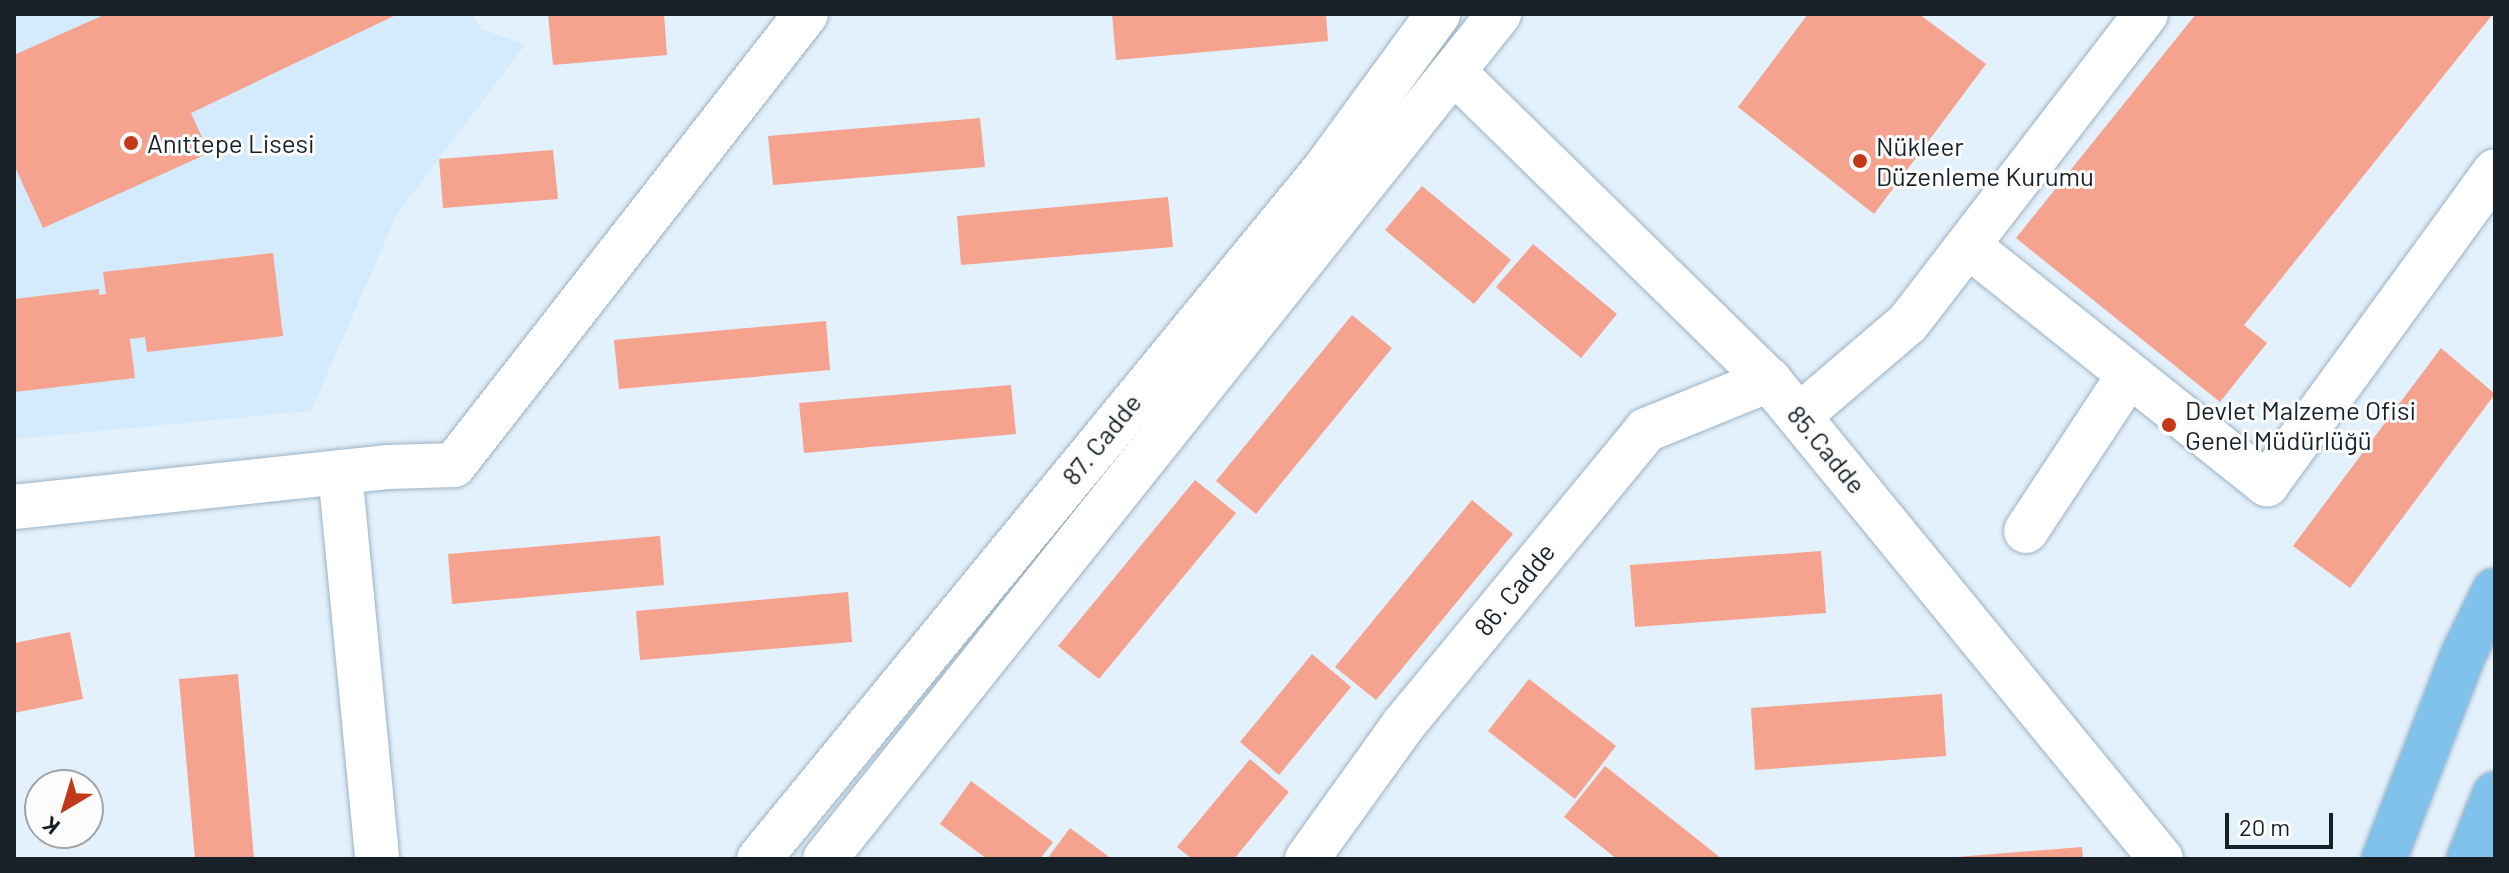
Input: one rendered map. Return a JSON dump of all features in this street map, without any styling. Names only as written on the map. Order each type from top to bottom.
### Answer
[{"type":"main road","points":[[2384,859],[2463,655],[2495,590]]},
{"type":"main road","points":[[2469,859],[2495,794]]},
{"type":"street","points":[[14,507],[340,472],[454,465],[806,14]]},
{"type":"street","name":"87. Cadde","points":[[759,859],[1324,170],[1438,14]]},
{"type":"street","name":"87. Cadde","points":[[825,859],[1499,14]]},
{"type":"street","points":[[1799,416],[1908,323],[1971,248],[2146,14]]},
{"type":"street","name":"85.Cadde","points":[[1455,73],[1769,380],[2161,859]]},
{"type":"street","points":[[1971,248],[2267,484],[2495,171]]},
{"type":"street","points":[[2026,531],[2129,375]]},
{"type":"street","name":"86. Cadde","points":[[1307,859],[1404,724],[1646,430],[1769,380]]},
{"type":"street","points":[[340,472],[377,859]]},
{"type":"shaded area","points":[[14,14],[472,14],[481,29],[525,45],[397,214],[311,411],[14,439]]},
{"type":"building","name":"Anıttepe Lisesi","points":[[106,14],[398,14],[191,113],[209,153],[43,228],[14,165],[14,55]]},
{"type":"building","points":[[664,14],[667,55],[553,65],[548,15]]},
{"type":"building","points":[[1112,14],[1326,14],[1328,41],[1116,60]]},
{"type":"building","name":"Nükleer Düzenleme Kurumu","points":[[1808,14],[1919,14],[1986,64],[1874,214],[1738,107]]},
{"type":"building","points":[[2196,14],[2493,14],[2244,325],[2267,343],[2220,402],[2016,238]]},
{"type":"building","points":[[980,118],[985,167],[773,185],[768,136]]},
{"type":"building","points":[[553,150],[558,199],[443,208],[439,159]]},
{"type":"building","points":[[1422,186],[1511,260],[1474,304],[1385,230]]},
{"type":"building","points":[[1168,197],[1173,247],[961,265],[957,216]]},
{"type":"building","points":[[1533,244],[1617,314],[1581,358],[1496,287]]},
{"type":"building","points":[[273,253],[283,336],[147,352],[145,337],[130,339],[135,378],[14,392],[14,299],[99,289],[99,295],[106,294],[103,272]]},
{"type":"building","points":[[1352,315],[1392,348],[1256,514],[1216,481]]},
{"type":"building","points":[[826,321],[830,370],[619,389],[614,340]]},
{"type":"building","points":[[2441,348],[2495,394],[2350,588],[2293,546]]},
{"type":"building","points":[[1011,385],[1016,434],[804,453],[799,403]]},
{"type":"building","points":[[1195,480],[1236,513],[1099,679],[1058,646]]},
{"type":"building","points":[[1472,500],[1513,534],[1376,700],[1335,667]]},
{"type":"building","points":[[660,536],[664,585],[452,604],[448,554]]},
{"type":"building","points":[[1821,551],[1826,613],[1635,627],[1630,565]]},
{"type":"building","points":[[848,592],[852,642],[640,660],[636,611]]},
{"type":"building","points":[[70,632],[83,699],[14,713],[14,643]]},
{"type":"building","points":[[1312,654],[1351,687],[1279,775],[1240,742]]},
{"type":"building","points":[[238,674],[254,859],[195,859],[179,679]]},
{"type":"building","points":[[1529,679],[1616,746],[1575,799],[1488,731]]},
{"type":"building","points":[[1942,694],[1946,756],[1755,770],[1751,708]]},
{"type":"building","points":[[1250,759],[1289,792],[1234,859],[1192,859],[1177,847]]},
{"type":"building","points":[[1605,766],[1722,859],[1617,859],[1564,817]]},
{"type":"building","points":[[971,781],[1053,842],[1040,859],[987,859],[940,824]]},
{"type":"building","points":[[1070,828],[1112,859],[1047,859]]},
{"type":"building","points":[[2082,847],[2083,859],[1956,859],[1956,857]]},
{"type":"place","name":"Anıttepe Lisesi","points":[[131,143]]},
{"type":"place","name":"Nükleer Düzenleme Kurumu","points":[[1860,161]]},
{"type":"place","name":"Devlet Malzeme Ofisi Genel Müdürlüğü","points":[[2169,425]]}]
